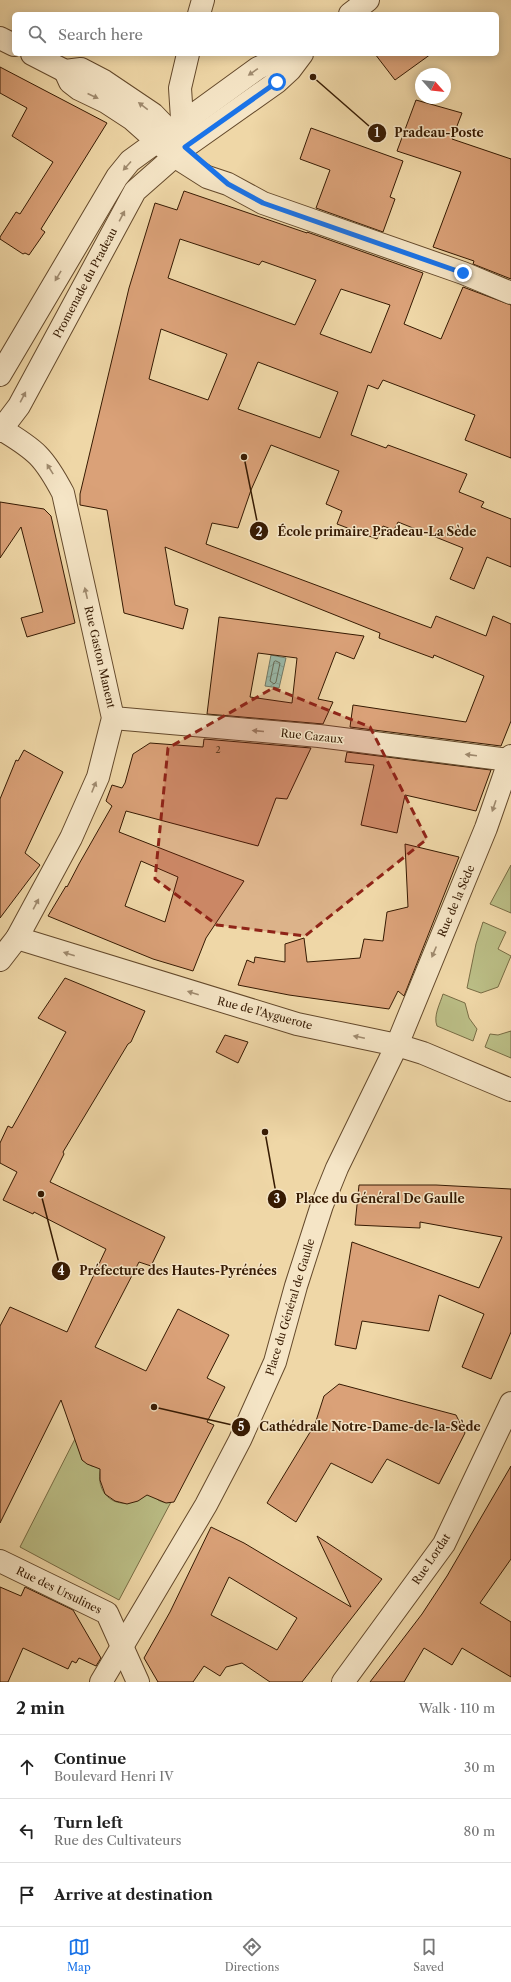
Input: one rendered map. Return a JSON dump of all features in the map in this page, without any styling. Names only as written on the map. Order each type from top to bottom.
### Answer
[{"type":"street","points":[[200,12],[203,0]]},
{"type":"street","points":[[353,12],[368,0]]},
{"type":"street","points":[[0,38],[12,44]]},
{"type":"street","points":[[36,56],[66,71],[81,69],[133,99],[153,114],[207,177],[228,184],[263,203],[463,273],[511,293]]},
{"type":"street","points":[[174,140],[180,88],[188,56]]},
{"type":"street","points":[[174,140],[258,68],[284,56]]},
{"type":"street","points":[[0,374],[116,177],[130,162],[174,140],[277,82],[290,70],[300,56]]},
{"type":"street","name":"Promenade du Pradeau","points":[[0,430],[19,406],[135,191],[174,140]]},
{"type":"street","name":"Rue Gaston Manent","points":[[0,430],[30,446],[49,466],[63,493],[114,718],[98,777],[71,838],[17,938],[0,960]]},
{"type":"street","name":"Rue Cazaux","points":[[114,718],[319,736],[510,758]]},
{"type":"street","name":"Rue de la Sède","points":[[397,1045],[486,828],[510,758]]},
{"type":"street","name":"Rue de l'Ayguerote","points":[[17,938],[298,1024],[397,1045],[423,1053],[511,1090]]},
{"type":"street","name":"Place du Général de Gaulle","points":[[101,1682],[206,1505],[240,1440],[275,1362],[296,1286],[322,1205],[338,1168],[397,1045]]},
{"type":"street","name":"Rue Lordat","points":[[343,1682],[444,1544],[511,1403]]},
{"type":"street","name":"Rue des Ursulines","points":[[0,1560],[107,1614],[123,1646],[138,1682]]},
{"type":"highlighted area","points":[[273,688],[370,727],[427,839],[305,936],[217,925],[155,879],[168,748]]},
{"type":"green space","points":[[511,865],[511,913],[490,904]]},
{"type":"green space","points":[[483,922],[506,932],[498,949],[511,956],[498,987],[481,993],[467,988],[476,944]]},
{"type":"green space","points":[[443,994],[465,1003],[469,1018],[477,1029],[473,1041],[437,1026],[436,1014]]},
{"type":"green space","points":[[511,1031],[511,1058],[485,1047],[490,1034],[498,1035]]},
{"type":"green space","points":[[79,1431],[82,1460],[92,1466],[102,1465],[100,1477],[101,1487],[106,1495],[113,1500],[122,1503],[132,1502],[142,1497],[151,1488],[158,1500],[171,1502],[119,1600],[20,1547]]},
{"type":"water","points":[[271,655],[286,658],[279,688],[265,686]]},
{"type":"building","points":[[377,56],[428,56],[395,80]]},
{"type":"building","points":[[0,67],[107,123],[41,229],[45,232],[29,255],[25,253],[23,254],[0,239],[0,237],[16,212],[20,214],[53,162],[12,136],[27,108],[0,93]]},
{"type":"building","points":[[415,103],[415,104],[430,104],[462,113],[452,139],[511,159],[511,279],[473,264],[474,261],[433,247],[461,172],[397,151]]},
{"type":"building","points":[[311,128],[403,161],[390,197],[395,199],[383,232],[316,208],[330,170],[300,159]]},
{"type":"building","points":[[184,191],[423,273],[404,324],[441,339],[463,287],[511,305],[511,458],[465,440],[475,415],[383,380],[378,389],[368,385],[351,435],[386,448],[388,445],[467,474],[459,492],[484,502],[481,507],[511,519],[511,567],[487,557],[474,589],[450,579],[463,548],[398,522],[394,530],[383,526],[377,539],[337,524],[342,511],[326,504],[339,471],[271,445],[251,490],[238,528],[212,523],[206,544],[431,628],[436,616],[486,636],[493,616],[511,624],[511,721],[501,746],[350,727],[353,705],[466,722],[484,676],[434,655],[433,658],[379,638],[380,633],[165,547],[175,605],[188,609],[183,629],[124,613],[107,510],[80,505],[80,494],[129,288],[155,203],[177,210]],"holes":[[[180,239],[259,265],[262,261],[316,280],[295,325],[168,278]],[[341,289],[390,305],[371,353],[320,334]],[[161,329],[227,354],[208,400],[149,379]],[[258,362],[338,392],[320,438],[238,409]]]},
{"type":"building","points":[[0,502],[44,509],[51,516],[75,623],[27,637],[21,618],[43,612],[21,527],[0,558]]},
{"type":"building","points":[[219,617],[364,636],[354,659],[336,652],[318,699],[333,702],[323,724],[207,714]],"holes":[[[258,653],[297,658],[292,703],[250,697]]]},
{"type":"building","points":[[204,739],[311,748],[287,799],[276,798],[258,846],[126,811],[119,832],[244,881],[206,938],[193,971],[153,959],[48,916],[66,886],[67,887],[112,806],[106,801],[112,785],[122,788],[125,783],[133,754],[150,743],[203,747]],"holes":[[[141,861],[178,877],[165,922],[125,906]]]},
{"type":"building","points":[[24,750],[63,772],[25,853],[40,865],[0,918],[0,799],[16,760],[18,761]]},
{"type":"building","points":[[347,752],[491,770],[476,811],[405,795],[397,833],[361,825],[374,765],[345,762]]},
{"type":"building","points":[[405,844],[459,857],[404,996],[398,991],[389,1009],[289,995],[238,985],[247,960],[254,963],[255,957],[285,962],[285,944],[304,938],[307,962],[360,958],[364,939],[383,941],[387,912],[408,907]]},
{"type":"building","points":[[65,978],[145,1011],[131,1042],[128,1044],[63,1152],[64,1154],[50,1182],[165,1237],[151,1266],[139,1262],[95,1347],[146,1371],[178,1309],[229,1335],[207,1378],[225,1387],[207,1422],[214,1425],[174,1502],[166,1503],[147,1495],[138,1501],[127,1504],[115,1501],[105,1494],[100,1480],[100,1469],[87,1464],[82,1460],[61,1400],[0,1523],[0,1326],[10,1307],[67,1332],[106,1249],[34,1212],[33,1214],[3,1200],[17,1172],[0,1163],[0,1143],[8,1126],[12,1128],[66,1032],[38,1018]]},
{"type":"building","points":[[225,1035],[248,1042],[238,1063],[216,1052]]},
{"type":"building","points":[[359,1185],[436,1185],[511,1189],[511,1332],[491,1379],[462,1367],[484,1314],[439,1295],[429,1331],[362,1321],[356,1349],[335,1345],[352,1242],[479,1288],[502,1237],[420,1222],[420,1228],[355,1225]]},
{"type":"building","points":[[339,1384],[456,1415],[465,1433],[439,1484],[387,1459],[372,1483],[331,1463],[296,1522],[267,1503],[315,1424],[324,1396]]},
{"type":"building","points":[[511,1466],[511,1559],[480,1603],[511,1622],[511,1677],[462,1648],[452,1665],[424,1648],[404,1682],[370,1682],[422,1614],[447,1576]]},
{"type":"building","points":[[211,1527],[244,1543],[351,1607],[317,1536],[382,1579],[302,1682],[270,1682],[242,1663],[226,1667],[220,1676],[204,1666],[193,1682],[158,1682],[144,1658],[170,1612]],"holes":[[[229,1577],[297,1618],[277,1650],[211,1615]]]},
{"type":"building","points":[[0,1587],[21,1596],[25,1587],[73,1610],[101,1658],[96,1666],[79,1658],[76,1663],[72,1661],[68,1669],[23,1648],[8,1682],[0,1682]]},
{"type":"place","name":"Pradeau-Poste","points":[[313,77]]},
{"type":"place","name":"École primaire Pradeau-La Sède","points":[[244,457]]},
{"type":"place","name":"Place du Général De Gaulle","points":[[265,1132]]},
{"type":"place","name":"Préfecture des Hautes-Pyrénées","points":[[41,1194]]},
{"type":"place","name":"Cathédrale Notre-Dame-de-la-Sède","points":[[154,1407]]},
{"type":"route","points":[[277,82],[185,147],[228,184],[263,203],[463,273]]}]
